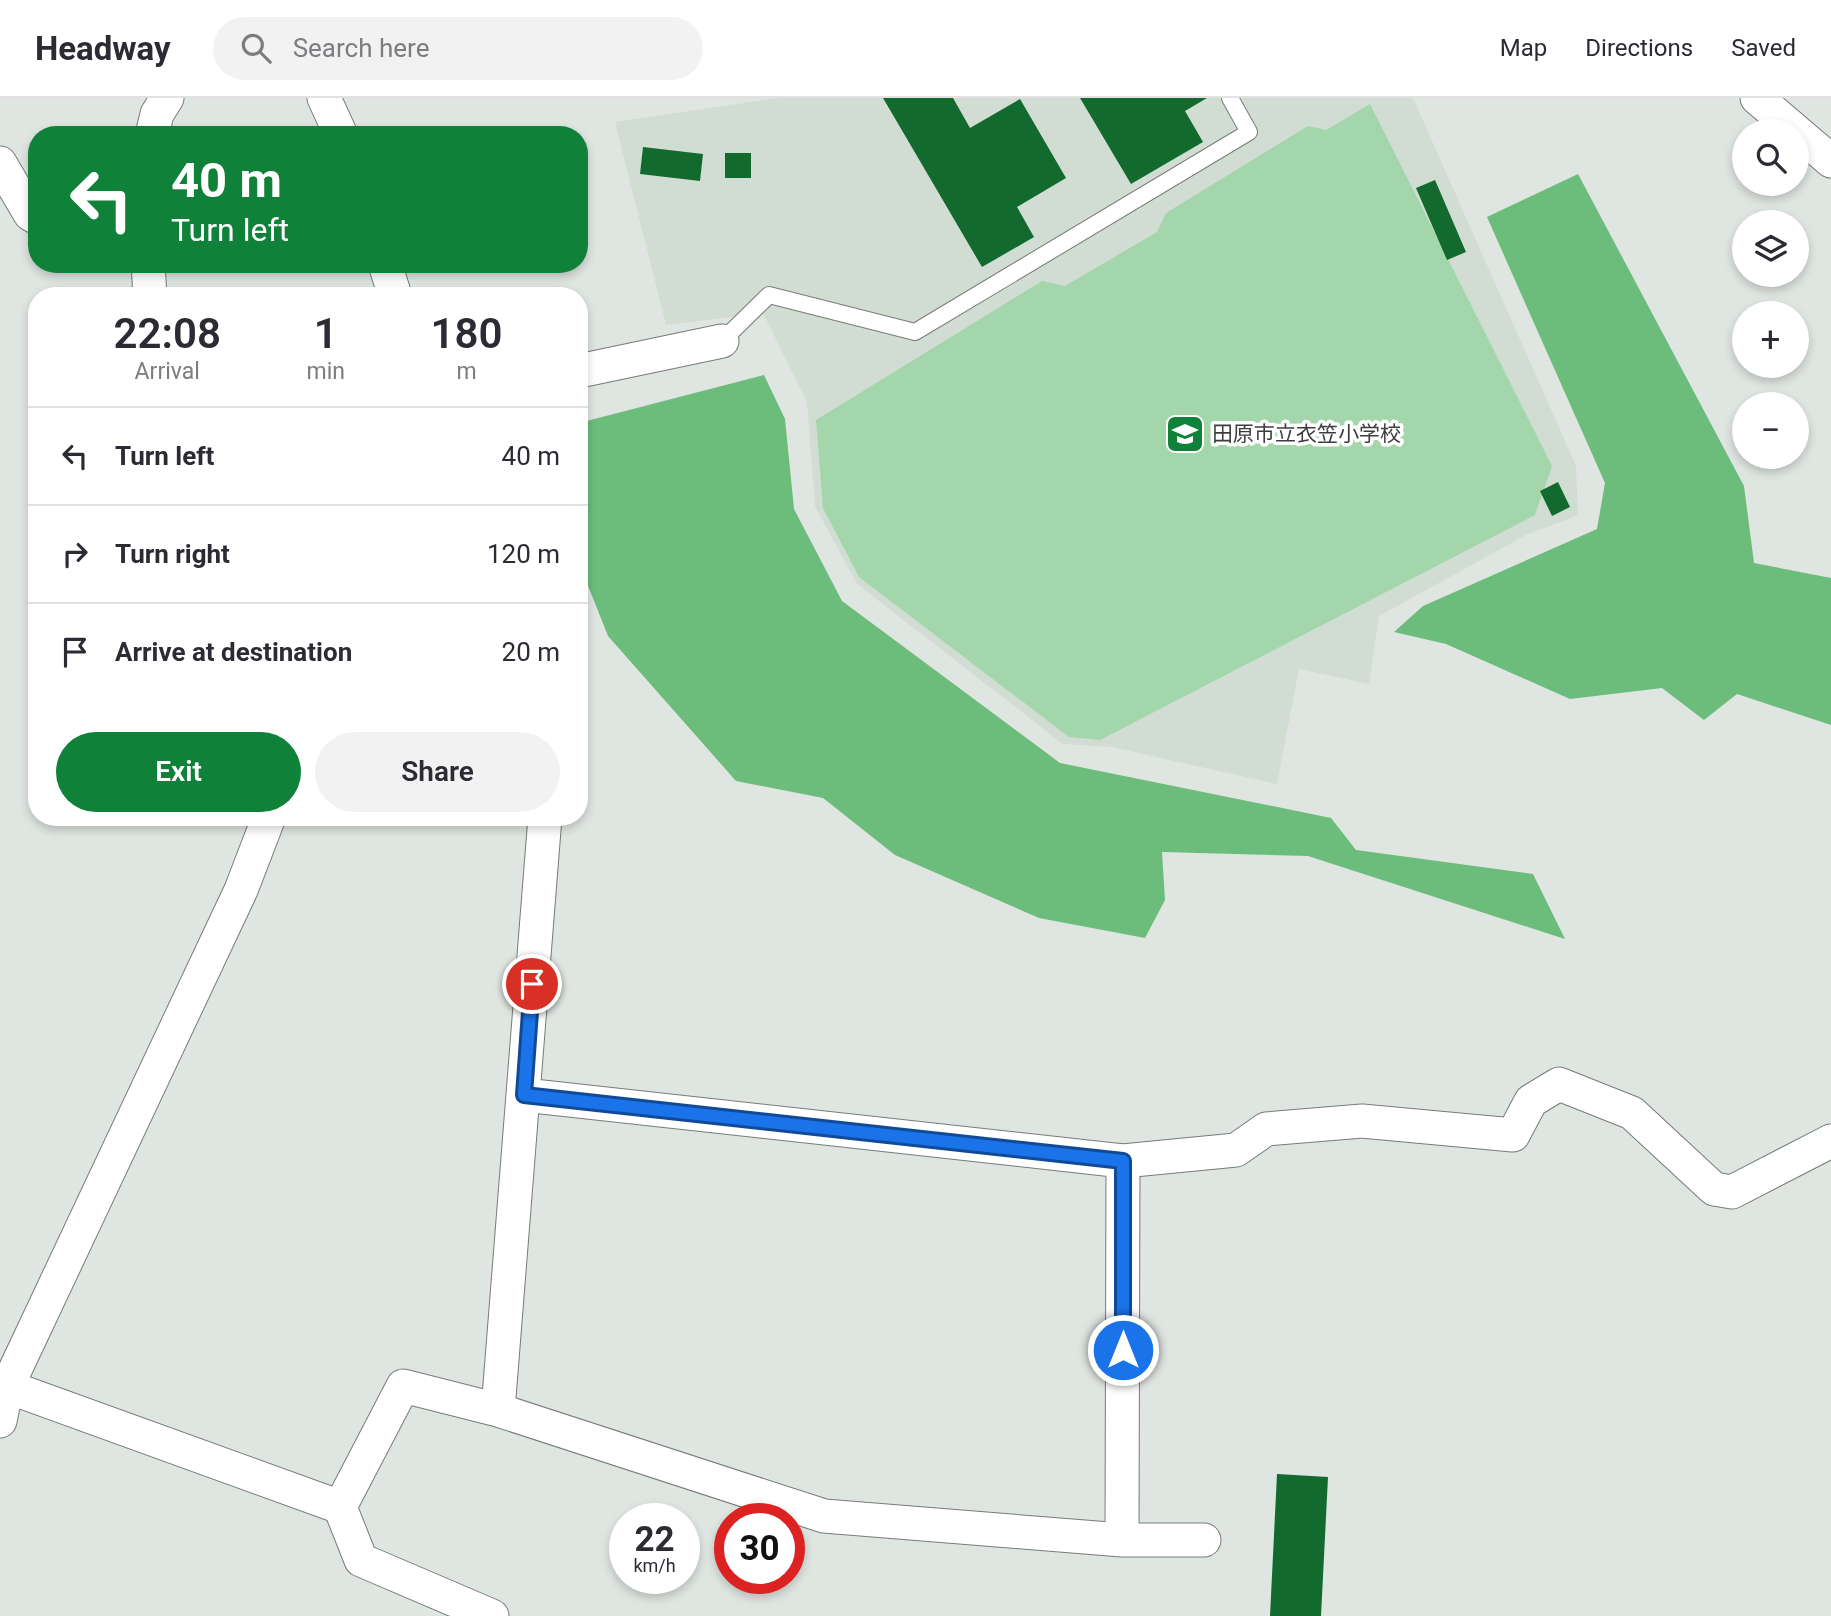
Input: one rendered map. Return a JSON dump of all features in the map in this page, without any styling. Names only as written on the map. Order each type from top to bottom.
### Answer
[{"type":"street","points":[[155,126],[167,98]]},
{"type":"street","points":[[324,98],[337,126]]},
{"type":"street","points":[[1758,98],[1782,119]]},
{"type":"street","points":[[1809,142],[1831,161]]},
{"type":"street","points":[[0,163],[28,212]]},
{"type":"street","points":[[588,369],[722,341]]},
{"type":"street","points":[[0,1421],[4,1385],[241,890],[266,826]]},
{"type":"street","points":[[498,1410],[544,826]]},
{"type":"street","points":[[524,1095],[1123,1161],[1236,1150],[1266,1129],[1362,1121],[1513,1135],[1531,1101],[1559,1084],[1632,1113],[1714,1189],[1732,1192],[1831,1141]]},
{"type":"street","points":[[1122,1540],[1123,1161]]},
{"type":"street","points":[[4,1385],[340,1507],[361,1560],[492,1616]]},
{"type":"street","points":[[340,1507],[403,1386],[498,1410],[824,1516],[1122,1540],[1204,1540]]},
{"type":"lane","points":[[722,341],[769,295],[915,332],[1249,132],[1236,100]]},
{"type":"shaded area","name":"田原市立衣笠小学校","points":[[778,98],[1413,98],[1576,466],[1578,515],[1526,535],[1379,616],[1369,684],[1299,669],[1277,784],[1112,747],[1063,744],[857,584],[815,506],[807,402],[763,313],[666,325],[615,122]]},
{"type":"green space","name":"田原市立衣笠小学校","points":[[1370,104],[1552,466],[1535,515],[1100,740],[1069,737],[859,577],[823,508],[816,420],[1042,281],[1065,286],[1157,232],[1166,213],[1308,126],[1326,130]]},
{"type":"green space","points":[[1578,174],[1732,463],[1732,469],[1735,469],[1744,486],[1754,563],[1831,578],[1831,725],[1737,694],[1704,720],[1662,688],[1570,699],[1446,644],[1394,632],[1423,606],[1597,529],[1605,483],[1487,217]]},
{"type":"green space","points":[[764,375],[785,419],[794,509],[842,601],[1060,763],[1331,818],[1356,850],[1533,874],[1565,939],[1308,856],[1162,852],[1165,900],[1145,938],[1039,918],[895,855],[823,798],[736,781],[608,636],[588,586],[588,421]]},
{"type":"building","points":[[883,98],[953,98],[970,128],[1020,99],[1066,178],[1017,207],[1034,237],[982,267]]},
{"type":"building","points":[[1080,98],[1207,98],[1185,111],[1203,142],[1131,184]]},
{"type":"building","points":[[643,147],[703,154],[700,181],[640,174]]},
{"type":"building","points":[[725,153],[751,153],[751,178],[725,178]]},
{"type":"building","points":[[1435,180],[1466,252],[1447,260],[1416,188]]},
{"type":"building","points":[[1558,482],[1570,507],[1552,516],[1540,491]]},
{"type":"building","points":[[1277,1474],[1328,1477],[1321,1616],[1270,1616]]},
{"type":"place","name":"田原市立衣笠小学校","points":[[1185,434]]},
{"type":"route","points":[[532,984],[524,1095],[1123,1161],[1123,1350]]}]
